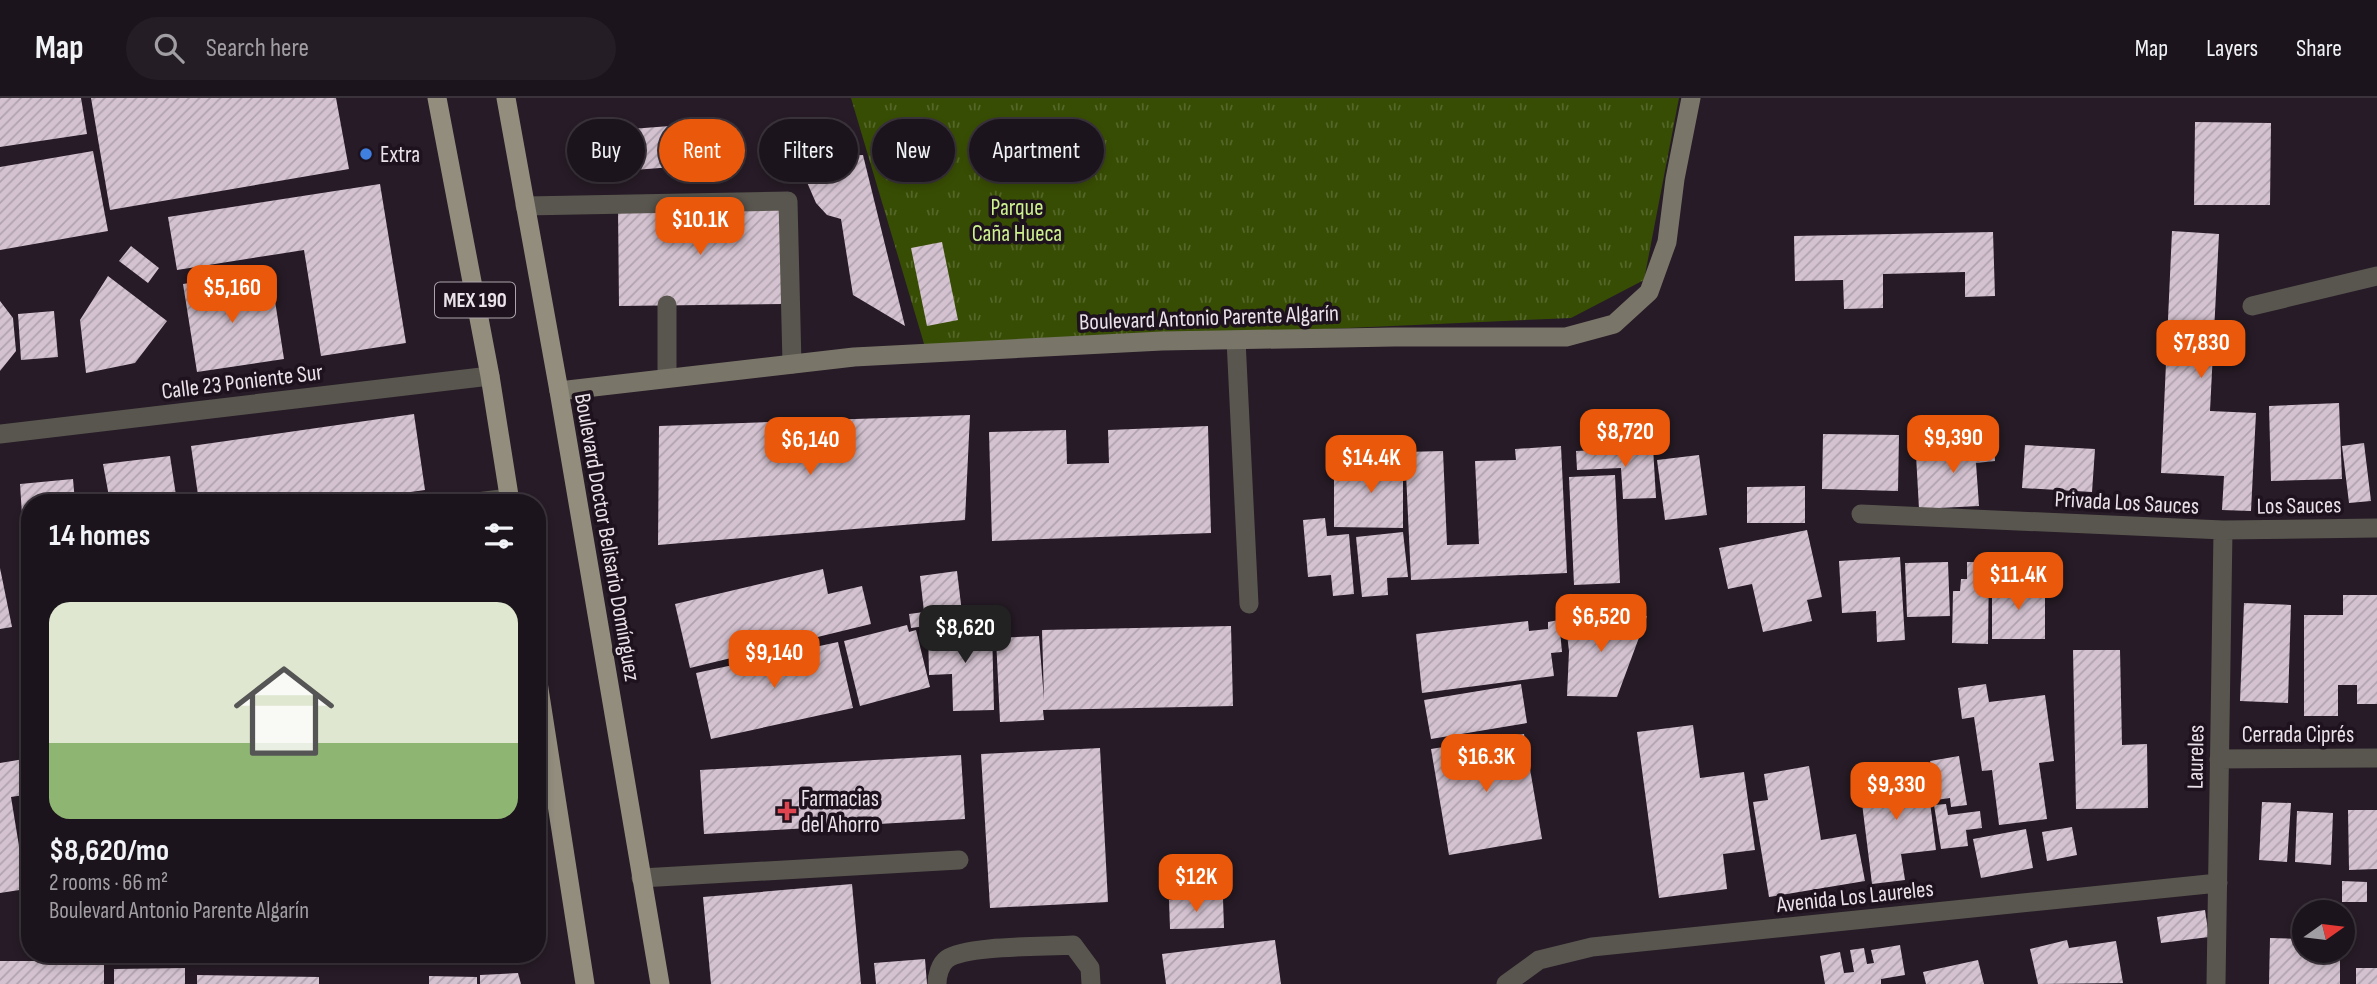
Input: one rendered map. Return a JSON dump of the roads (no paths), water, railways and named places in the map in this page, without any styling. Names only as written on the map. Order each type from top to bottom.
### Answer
[{"type":"main road","name":"MEX 190","points":[[437,98],[490,376],[509,494]]},
{"type":"main road","name":"Boulevard Doctor Belisario Domínguez","points":[[506,98],[660,984]]},
{"type":"main road","name":"Boulevard Antonio Parente Algarín","points":[[559,391],[854,357],[1162,341],[1566,337],[1614,324],[1649,292],[1667,242],[1675,179],[1691,98]]},
{"type":"main road","points":[[546,739],[585,984]]},
{"type":"street","points":[[525,205],[668,206],[788,201],[792,364]]},
{"type":"street","points":[[2252,306],[2377,276]]},
{"type":"street","points":[[667,305],[667,377]]},
{"type":"street","points":[[1236,340],[1249,604]]},
{"type":"street","name":"Calle 23 Poniente Sur","points":[[0,434],[490,376]]},
{"type":"street","name":"Privada Los Sauces","points":[[1861,514],[2222,530]]},
{"type":"street","name":"Los Sauces","points":[[2222,530],[2377,528]]},
{"type":"street","name":"Laureles","points":[[2216,984],[2222,530]]},
{"type":"street","name":"Cerrada Ciprés","points":[[2219,759],[2377,758]]},
{"type":"street","points":[[642,878],[959,860]]},
{"type":"street","name":"Avenida Los Laureles","points":[[1506,984],[1539,960],[1592,947],[2218,883]]},
{"type":"street","points":[[937,984],[937,977],[945,960],[963,952],[1073,945],[1090,968],[1091,984]]},
{"type":"place","name":"Extra","points":[[366,154]]},
{"type":"place","name":"Farmacias del Ahorro","points":[[787,811]]},
{"type":"park label","name":"Parque Caña Hueca","points":[[1017,220]]}]
